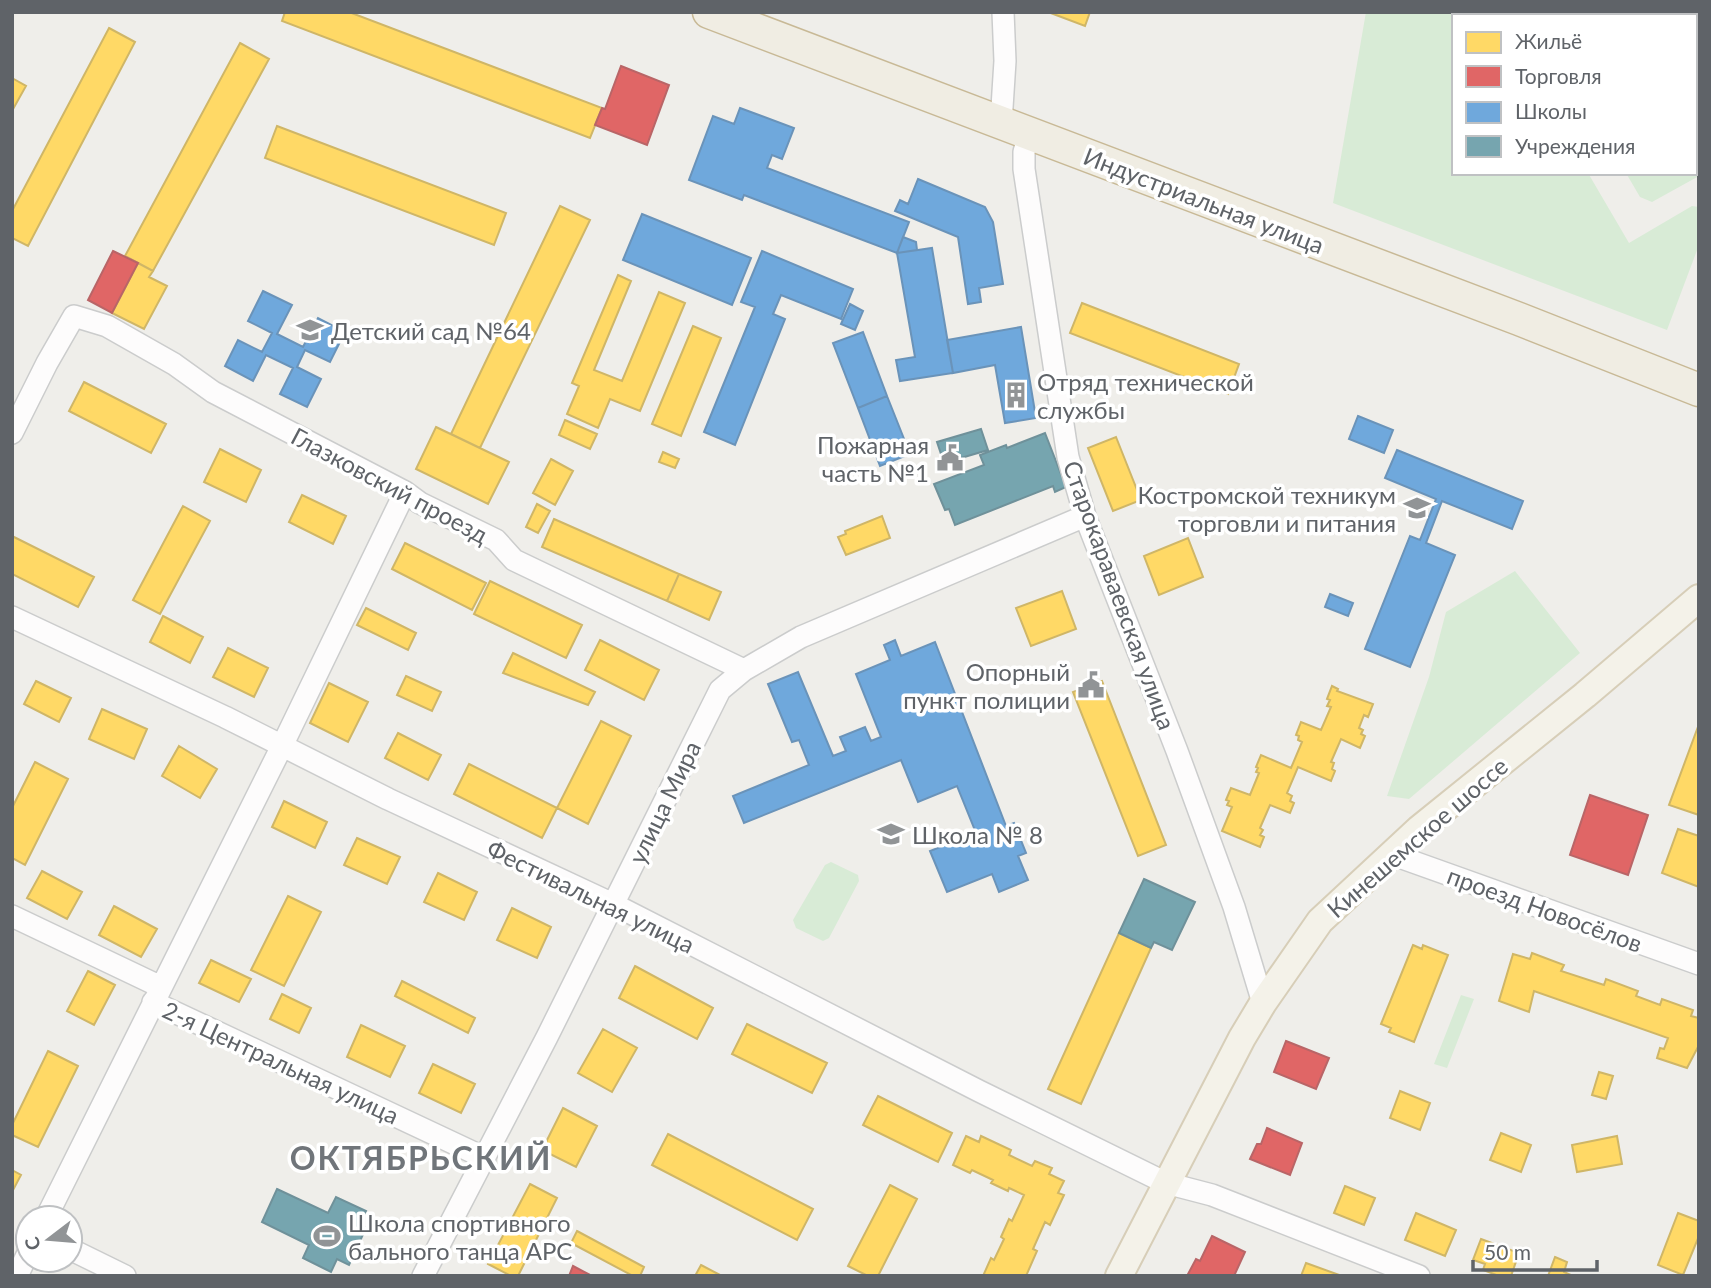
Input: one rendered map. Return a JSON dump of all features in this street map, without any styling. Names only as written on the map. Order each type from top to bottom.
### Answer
[{"type":"highway","name":"Индустриальная улица","points":[[709,12],[1519,318],[1699,390]]},
{"type":"main road","name":"Кинешемское шоссе","points":[[1119,1276],[1263,1003],[1320,921],[1391,854],[1699,598]]},
{"type":"street","name":"Старокараваевская улица","points":[[1003,12],[1005,61],[1015,129],[1024,152],[1024,169],[1068,457],[1085,516],[1200,814],[1243,934],[1263,1003]]},
{"type":"street","name":"Глазковский проезд","points":[[12,433],[74,316],[107,327],[174,364],[213,392],[405,492],[419,503],[496,540],[514,560],[744,670]]},
{"type":"street","name":"2-я Центральная улица","points":[[53,1204],[282,746],[405,492]]},
{"type":"street","name":"улица Мира","points":[[423,1276],[720,690],[744,670],[801,636],[1085,516]]},
{"type":"street","name":"Фестивальная улица","points":[[12,617],[388,799],[613,904],[1166,1183],[1212,1195],[1419,1276]]},
{"type":"street","name":"проезд Новосёлов","points":[[1391,854],[1699,964]]},
{"type":"street","name":"2-я Центральная улица","points":[[12,916],[157,995],[485,1157]]},
{"type":"street","points":[[84,1256],[125,1276]]},
{"type":"green space","points":[[1366,12],[1494,12],[1495,14],[1452,14],[1452,175],[1589,175],[1629,243],[1692,206],[1699,207],[1699,245],[1667,330],[1333,203]]},
{"type":"green space","points":[[1699,148],[1699,176],[1652,202],[1640,197],[1627,175],[1697,175]]},
{"type":"green space","points":[[1515,571],[1580,653],[1409,799],[1387,796],[1429,677],[1446,612]]},
{"type":"green space","points":[[831,862],[858,875],[859,881],[829,938],[823,941],[796,928],[793,920],[825,865]]},
{"type":"green space","points":[[1461,995],[1474,999],[1447,1068],[1434,1064]]},
{"type":"building: Жильё","points":[[285,12],[349,12],[602,108],[590,138],[282,21]]},
{"type":"building: Жильё","points":[[1048,12],[1090,12],[1085,26]]},
{"type":"building: Жильё","points":[[109,28],[135,42],[28,246],[12,238],[12,211]]},
{"type":"building: Жильё","points":[[240,43],[269,59],[153,271],[125,256]]},
{"type":"building: Жильё","points":[[12,78],[26,86],[12,111]]},
{"type":"building: Жильё","points":[[277,126],[506,213],[494,245],[265,158]]},
{"type":"building: Жильё","points":[[560,206],[590,220],[480,448],[451,434]]},
{"type":"building: Жильё","points":[[138,263],[153,271],[149,277],[167,286],[144,329],[112,313]]},
{"type":"building: Жильё","points":[[618,275],[631,281],[594,370],[622,381],[659,292],[685,303],[640,411],[610,399],[598,428],[567,414],[579,386],[572,383]]},
{"type":"building: Жильё","points":[[1082,303],[1239,364],[1228,394],[1070,333]]},
{"type":"building: Жильё","points":[[693,326],[721,338],[681,436],[652,424]]},
{"type":"building: Жильё","points":[[84,382],[166,424],[151,453],[69,411]]},
{"type":"building: Жильё","points":[[565,420],[597,434],[590,449],[559,435]]},
{"type":"building: Жильё","points":[[436,427],[509,462],[488,504],[416,469]]},
{"type":"building: Жильё","points":[[1116,437],[1141,500],[1113,511],[1088,448]]},
{"type":"building: Жильё","points":[[220,449],[261,470],[246,502],[204,482]]},
{"type":"building: Жильё","points":[[663,452],[679,459],[675,468],[659,462]]},
{"type":"building: Жильё","points":[[551,459],[573,471],[555,505],[533,493]]},
{"type":"building: Жильё","points":[[302,495],[346,516],[333,544],[289,522]]},
{"type":"building: Жильё","points":[[537,504],[550,511],[538,533],[526,527]]},
{"type":"building: Жильё","points":[[183,506],[210,521],[160,614],[133,600]]},
{"type":"building: Жильё","points":[[882,516],[890,538],[846,555],[838,537],[846,534],[845,531]]},
{"type":"building: Жильё","points":[[554,519],[679,574],[667,601],[542,547]]},
{"type":"building: Жильё","points":[[12,536],[94,577],[78,607],[12,574]]},
{"type":"building: Жильё","points":[[1188,538],[1203,577],[1159,595],[1144,556]]},
{"type":"building: Жильё","points":[[405,543],[486,583],[472,610],[392,569]]},
{"type":"building: Жильё","points":[[679,574],[721,592],[709,620],[667,601]]},
{"type":"building: Жильё","points":[[490,581],[582,625],[566,658],[474,614]]},
{"type":"building: Жильё","points":[[1062,591],[1076,629],[1031,646],[1016,608]]},
{"type":"building: Жильё","points":[[366,608],[416,633],[408,650],[357,625]]},
{"type":"building: Жильё","points":[[163,616],[203,637],[190,663],[150,642]]},
{"type":"building: Жильё","points":[[600,640],[659,670],[644,700],[585,670]]},
{"type":"building: Жильё","points":[[228,648],[268,668],[254,697],[213,677]]},
{"type":"building: Жильё","points":[[513,653],[595,692],[588,705],[503,673]]},
{"type":"building: Жильё","points":[[406,676],[441,692],[432,711],[397,695]]},
{"type":"building: Жильё","points":[[36,681],[71,698],[59,722],[24,704]]},
{"type":"building: Жильё","points":[[1102,681],[1166,845],[1138,856],[1073,692]]},
{"type":"building: Жильё","points":[[329,683],[368,702],[348,742],[310,723]]},
{"type":"building: Жильё","points":[[1332,686],[1338,689],[1337,691],[1373,704],[1368,717],[1364,715],[1359,728],[1365,736],[1360,748],[1341,739],[1331,762],[1334,763],[1332,769],[1335,771],[1331,781],[1298,767],[1287,793],[1292,796],[1290,801],[1294,803],[1290,813],[1270,805],[1260,828],[1263,830],[1260,835],[1264,837],[1260,847],[1222,831],[1232,807],[1227,805],[1229,801],[1226,800],[1231,788],[1250,795],[1259,773],[1256,772],[1256,767],[1261,755],[1291,768],[1302,742],[1296,735],[1301,722],[1321,730],[1331,707],[1327,706],[1330,700],[1327,699]]},
{"type":"building: Жильё","points":[[102,709],[147,729],[134,759],[89,739]]},
{"type":"building: Жильё","points":[[601,721],[631,736],[588,824],[557,808]]},
{"type":"building: Жильё","points":[[1699,724],[1699,815],[1669,805]]},
{"type":"building: Жильё","points":[[398,733],[441,755],[428,780],[385,758]]},
{"type":"building: Жильё","points":[[179,746],[217,769],[200,798],[162,776]]},
{"type":"building: Жильё","points":[[35,762],[68,779],[25,865],[12,858],[12,808]]},
{"type":"building: Жильё","points":[[469,764],[557,808],[542,838],[454,794]]},
{"type":"building: Жильё","points":[[284,801],[327,822],[315,848],[272,827]]},
{"type":"building: Жильё","points":[[1678,829],[1699,836],[1699,887],[1662,873]]},
{"type":"building: Жильё","points":[[357,838],[400,857],[387,884],[344,865]]},
{"type":"building: Жильё","points":[[42,871],[82,892],[67,919],[27,898]]},
{"type":"building: Жильё","points":[[438,873],[477,892],[464,920],[424,902]]},
{"type":"building: Жильё","points":[[288,896],[321,912],[284,986],[251,970]]},
{"type":"building: Жильё","points":[[114,906],[157,929],[141,957],[99,935]]},
{"type":"building: Жильё","points":[[512,908],[551,927],[537,958],[497,940]]},
{"type":"building: Жильё","points":[[1119,933],[1151,948],[1081,1104],[1048,1089]]},
{"type":"building: Жильё","points":[[1413,945],[1422,949],[1423,945],[1448,955],[1414,1042],[1389,1032],[1391,1028],[1381,1024]]},
{"type":"building: Жильё","points":[[1532,953],[1564,965],[1561,971],[1604,985],[1606,979],[1638,991],[1636,996],[1660,1005],[1662,999],[1693,1010],[1691,1016],[1699,1018],[1699,1045],[1687,1068],[1657,1058],[1660,1048],[1664,1049],[1668,1038],[1534,991],[1529,1012],[1499,1001],[1513,954],[1530,959]]},
{"type":"building: Жильё","points":[[211,960],[251,979],[239,1002],[199,983]]},
{"type":"building: Жильё","points":[[635,966],[713,1008],[697,1039],[619,998]]},
{"type":"building: Жильё","points":[[88,971],[115,985],[94,1025],[67,1011]]},
{"type":"building: Жильё","points":[[402,981],[475,1018],[468,1033],[395,996]]},
{"type":"building: Жильё","points":[[282,994],[311,1008],[299,1033],[270,1019]]},
{"type":"building: Жильё","points":[[747,1024],[827,1063],[812,1093],[732,1054]]},
{"type":"building: Жильё","points":[[361,1025],[405,1046],[390,1077],[347,1057]]},
{"type":"building: Жильё","points":[[603,1029],[637,1048],[612,1092],[578,1073]]},
{"type":"building: Жильё","points":[[48,1051],[78,1066],[38,1147],[12,1135],[12,1125]]},
{"type":"building: Жильё","points":[[433,1064],[475,1084],[461,1113],[419,1093]]},
{"type":"building: Жильё","points":[[1599,1072],[1613,1076],[1606,1099],[1592,1095]]},
{"type":"building: Жильё","points":[[1400,1091],[1430,1103],[1420,1130],[1390,1118]]},
{"type":"building: Жильё","points":[[878,1096],[952,1133],[938,1162],[863,1125]]},
{"type":"building: Жильё","points":[[563,1108],[597,1126],[576,1167],[542,1150]]},
{"type":"building: Жильё","points":[[1501,1133],[1531,1145],[1521,1172],[1490,1160]]},
{"type":"building: Жильё","points":[[668,1134],[813,1209],[797,1240],[652,1165]]},
{"type":"building: Жильё","points":[[966,1136],[979,1142],[981,1136],[1011,1150],[1009,1155],[1032,1166],[1035,1161],[1052,1168],[1049,1174],[1064,1181],[1058,1193],[1064,1195],[1050,1225],[1045,1222],[1033,1249],[1037,1251],[1026,1276],[983,1276],[991,1258],[994,1260],[1004,1239],[1001,1237],[1009,1219],[1012,1221],[1024,1195],[991,1183],[993,1180],[972,1170],[970,1173],[953,1165]]},
{"type":"building: Жильё","points":[[1617,1136],[1622,1164],[1577,1172],[1572,1145]]},
{"type":"building: Жильё","points":[[12,1170],[21,1175],[12,1192]]},
{"type":"building: Жильё","points":[[530,1184],[557,1198],[518,1276],[511,1276],[488,1264]]},
{"type":"building: Жильё","points":[[890,1185],[917,1199],[878,1276],[868,1276],[848,1266]]},
{"type":"building: Жильё","points":[[1345,1186],[1375,1198],[1364,1225],[1334,1213]]},
{"type":"building: Жильё","points":[[1416,1213],[1456,1230],[1445,1256],[1405,1240]]},
{"type":"building: Жильё","points":[[1678,1213],[1699,1221],[1699,1236],[1683,1275],[1658,1265]]},
{"type":"building: Жильё","points":[[577,1231],[644,1267],[640,1276],[633,1276],[571,1243]]},
{"type":"building: Жильё","points":[[1481,1239],[1519,1253],[1511,1276],[1499,1276],[1483,1270],[1485,1264],[1473,1260]]},
{"type":"building: Жильё","points":[[1555,1257],[1567,1262],[1564,1272],[1573,1276],[1548,1276]]},
{"type":"building: Жильё","points":[[1306,1263],[1342,1276],[1301,1276]]},
{"type":"building: Жильё","points":[[701,1265],[722,1276],[695,1276]]},
{"type":"building: Торговля","points":[[1699,12],[1699,127],[1697,128],[1697,14],[1560,14]]},
{"type":"building: Торговля","points":[[621,66],[669,85],[647,145],[595,125],[602,108],[605,109]]},
{"type":"building: Торговля","points":[[113,251],[138,263],[112,313],[88,300]]},
{"type":"building: Торговля","points":[[1590,795],[1648,815],[1628,875],[1570,855]]},
{"type":"building: Торговля","points":[[1286,1041],[1329,1058],[1316,1089],[1274,1072]]},
{"type":"building: Торговля","points":[[1267,1128],[1302,1143],[1290,1175],[1250,1159],[1257,1144],[1261,1144]]},
{"type":"building: Торговля","points":[[1212,1236],[1245,1252],[1234,1276],[1187,1276],[1196,1259],[1200,1261]]},
{"type":"building: Торговля","points":[[573,1266],[592,1276],[569,1276]]},
{"type":"building: Школы","points":[[740,108],[794,128],[782,159],[772,155],[767,168],[909,222],[897,253],[744,195],[742,200],[689,180],[713,116],[734,124]]},
{"type":"building: Школы","points":[[918,179],[985,207],[993,222],[1003,284],[979,288],[981,302],[968,304],[958,237],[895,211],[900,200],[908,204]]},
{"type":"building: Школы","points":[[642,214],[751,258],[732,305],[623,260]]},
{"type":"building: Школы","points":[[903,237],[916,242],[917,250],[897,253]]},
{"type":"building: Школы","points":[[932,248],[953,373],[900,381],[896,360],[915,357],[897,253]]},
{"type":"building: Школы","points":[[762,251],[853,289],[841,319],[781,295],[773,314],[785,319],[735,445],[704,432],[755,307],[741,302]]},
{"type":"building: Школы","points":[[263,291],[292,305],[277,334],[303,347],[318,318],[345,332],[330,362],[305,350],[297,367],[321,379],[307,407],[280,394],[293,368],[266,355],[253,381],[225,366],[238,340],[262,352],[272,333],[248,321]]},
{"type":"building: Школы","points":[[850,304],[863,311],[855,330],[841,324]]},
{"type":"building: Школы","name":"Отряд технической службы","points":[[1021,327],[1036,418],[1005,423],[995,365],[953,373],[947,340]]},
{"type":"building: Школы","points":[[863,332],[887,396],[858,408],[833,343]]},
{"type":"building: Школы","points":[[887,396],[910,454],[880,466],[858,408]]},
{"type":"building: Школы","points":[[1358,416],[1393,430],[1384,453],[1349,439]]},
{"type":"building: Школы","points":[[1397,450],[1523,501],[1512,529],[1442,501],[1426,543],[1455,555],[1410,667],[1365,649],[1410,536],[1420,540],[1436,499],[1385,478]]},
{"type":"building: Школы","points":[[1330,594],[1353,603],[1348,616],[1325,607]]},
{"type":"building: Школы","points":[[895,640],[901,656],[935,642],[1006,826],[1014,823],[1026,853],[1018,856],[1028,880],[999,892],[992,874],[947,892],[930,851],[976,833],[957,786],[918,802],[901,760],[744,823],[733,796],[809,765],[799,740],[792,742],[768,684],[798,672],[833,756],[846,751],[840,737],[865,727],[871,741],[881,737],[856,674],[890,660],[884,645]]},
{"type":"building: Учреждения","points":[[981,429],[988,450],[944,463],[937,442]]},
{"type":"building: Учреждения","points":[[1045,433],[1066,487],[1055,492],[1053,486],[955,525],[934,484],[984,465],[980,455]]},
{"type":"building: Учреждения","points":[[1144,879],[1195,902],[1172,950],[1154,942],[1151,948],[1119,933]]},
{"type":"building: Учреждения","name":"Школа спортивного бального танца АРС","points":[[277,1189],[328,1213],[336,1197],[366,1211],[359,1224],[366,1228],[349,1265],[337,1259],[331,1272],[303,1258],[309,1245],[262,1222]]},
{"type":"place","name":"Детский сад №64","points":[[310,330]]},
{"type":"place","name":"Отряд технической службы","points":[[1016,395]]},
{"type":"place","name":"Пожарная часть №1","points":[[950,458]]},
{"type":"place","name":"Костромской техникум торговли и питания","points":[[1417,508]]},
{"type":"place","name":"Опорный пункт полиции","points":[[1091,685]]},
{"type":"place","name":"Школа № 8","points":[[891,834]]},
{"type":"place","name":"Школа спортивного бального танца АРС","points":[[327,1236]]},
{"type":"district","name":"ОКТЯБРЬСКИЙ","points":[[421,1157]]}]
